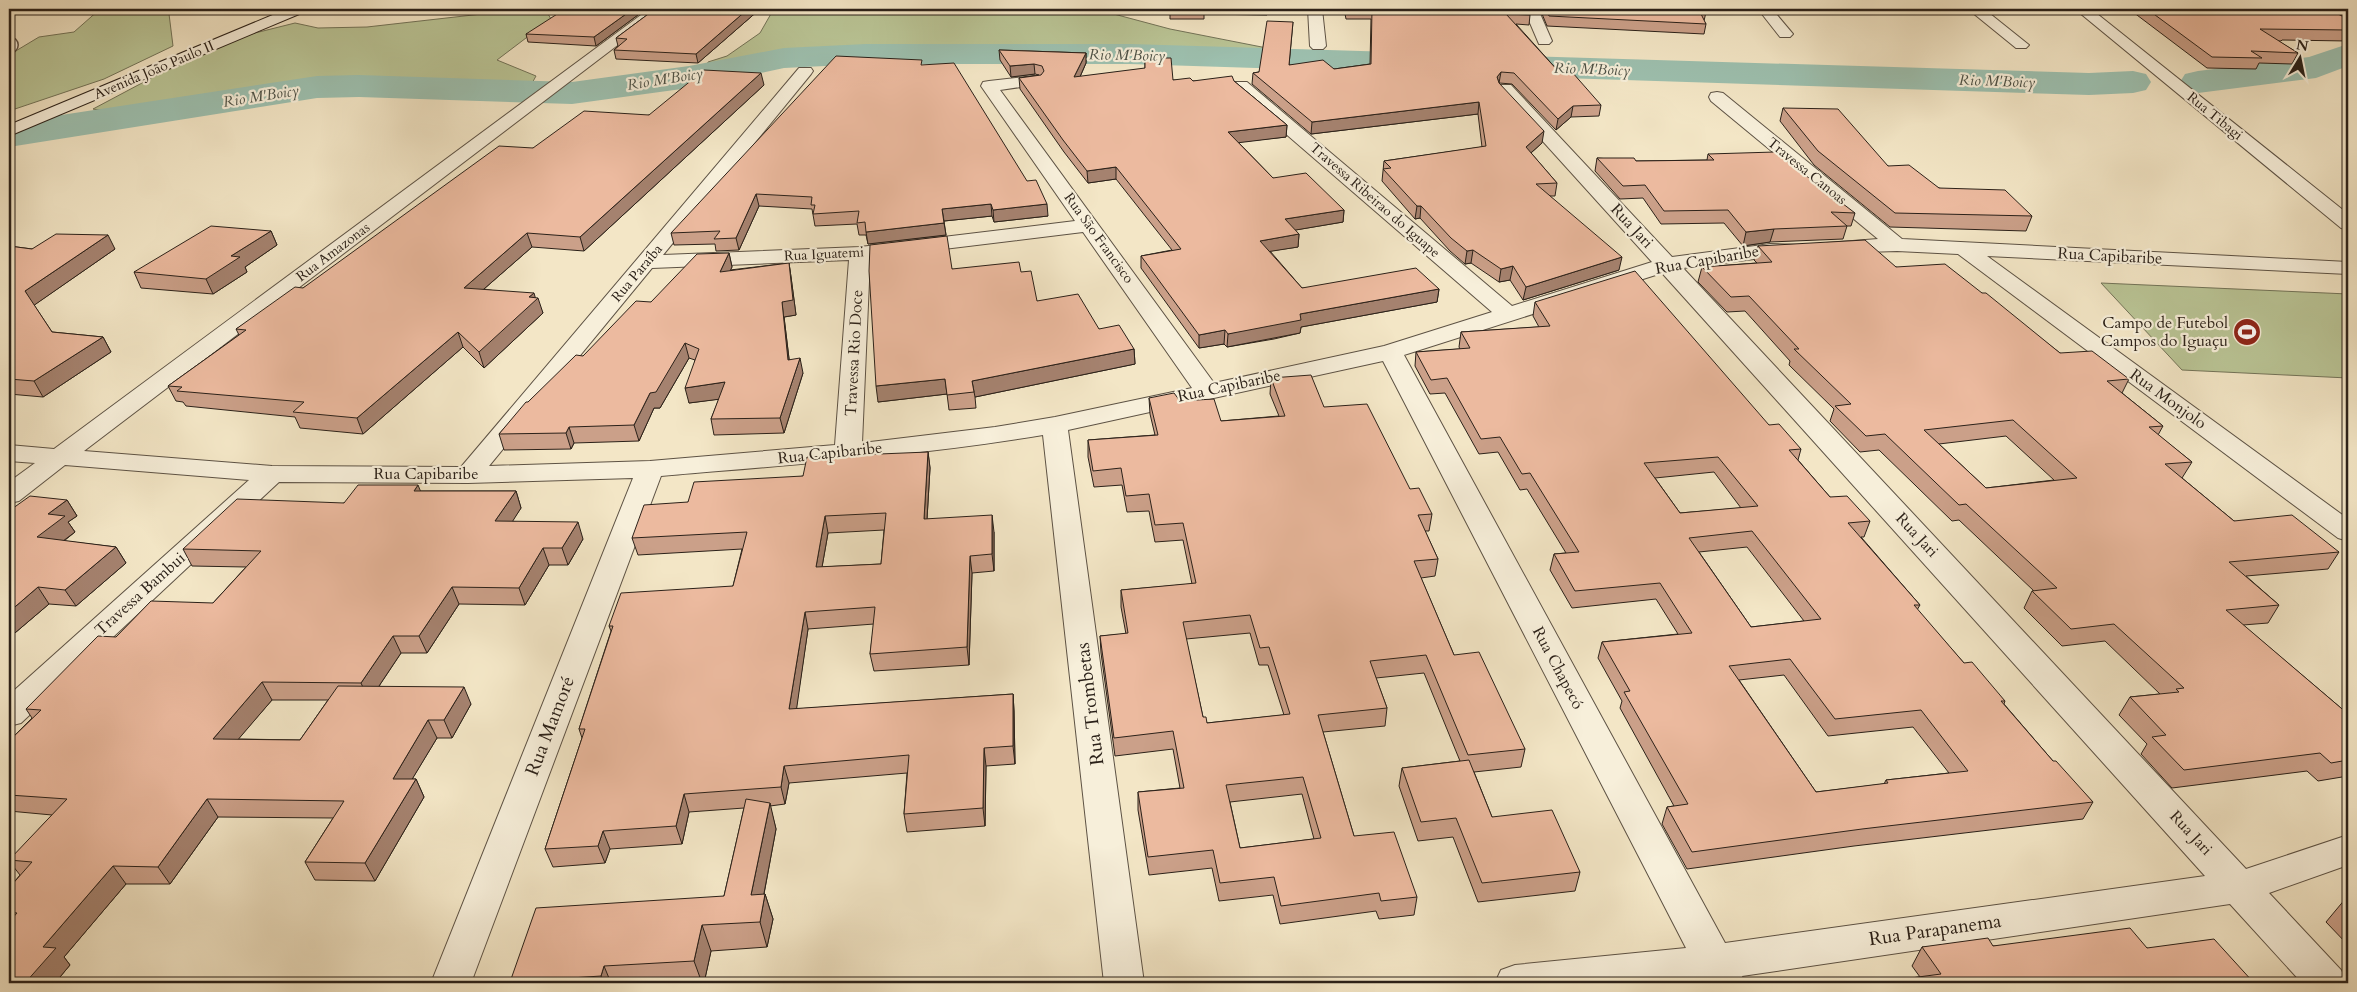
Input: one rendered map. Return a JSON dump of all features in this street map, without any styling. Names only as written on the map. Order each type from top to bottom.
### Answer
[{"type":"street","name":"Avenida João Paulo II","points":[[17,127],[300,9]]},
{"type":"street","name":"Rua Amazonas","points":[[9,495],[658,9]]},
{"type":"street","points":[[1315,9],[1318,46]]},
{"type":"street","points":[[1531,9],[1544,41]]},
{"type":"street","points":[[1764,9],[1785,34]]},
{"type":"street","points":[[1975,9],[2021,45]]},
{"type":"street","name":"Rua Tibagi","points":[[2082,9],[2348,224]]},
{"type":"street","name":"Rua Paraíba","points":[[468,475],[805,71]]},
{"type":"street","name":"Rua São Francisco","points":[[1034,81],[989,86],[1208,391]]},
{"type":"street","name":"Travessa Ribeirao do Iguape","points":[[1242,86],[1508,314]]},
{"type":"street","name":"Rua Jari","points":[[1505,89],[1668,264],[2327,983]]},
{"type":"street","name":"Travessa Canoas","points":[[1717,97],[1897,245]]},
{"type":"street","name":"Rua Iguatemi","points":[[646,262],[860,253],[1090,225]]},
{"type":"street","name":"Rua Capibaribe","points":[[9,453],[272,474],[468,475],[650,469],[848,452],[995,435],[1056,425],[1390,352],[1668,264],[1770,250],[1897,245],[2348,268]]},
{"type":"street","name":"Rua Monjolo","points":[[1963,248],[2348,532]]},
{"type":"street","name":"Travessa Rio Doce","points":[[848,452],[860,253]]},
{"type":"street","name":"Rua Chapecó","points":[[1390,352],[1720,973]]},
{"type":"street","name":"Rua Trombetas","points":[[1056,425],[1124,983]]},
{"type":"street","name":"Rua Mamoré","points":[[450,983],[650,469]]},
{"type":"street","name":"Travessa Bambui","points":[[9,714],[272,474]]},
{"type":"street","name":"Rua Parapanema","points":[[1515,983],[1720,973],[2240,887],[2348,850]]},
{"type":"green space","points":[[100,9],[174,9],[169,14],[173,46],[104,79],[9,111],[9,55],[39,37],[74,32]]},
{"type":"green space","points":[[526,9],[545,9],[551,19],[497,60],[536,76],[531,85],[481,88],[417,81],[342,80],[260,89],[110,112],[93,109],[206,49],[247,35],[295,23],[318,28],[367,27]]},
{"type":"green space","points":[[789,9],[1095,9],[1170,29],[1277,50],[1295,56],[1289,64],[1082,60],[1008,62],[846,56],[799,60],[754,69],[706,70],[708,62],[727,56],[760,33],[772,12]]},
{"type":"green space","name":"Campo de Futebol Campos do Iguaçu","points":[[2101,283],[2348,294],[2348,378],[2182,370]]},
{"type":"building","points":[[565,9],[633,9],[594,37],[526,34]]},
{"type":"building","points":[[655,9],[748,9],[696,54],[614,50],[627,39],[616,38]]},
{"type":"building","points":[[1170,9],[1204,9],[1204,11],[1170,11]]},
{"type":"building","points":[[1372,9],[1528,9],[1530,15],[1506,14],[1560,73],[1572,72],[1601,105],[1573,106],[1558,119],[1514,73],[1501,72],[1497,77],[1499,83],[1544,131],[1526,147],[1557,183],[1536,184],[1622,257],[1526,287],[1513,266],[1501,269],[1473,250],[1467,251],[1451,238],[1421,206],[1417,206],[1383,169],[1391,168],[1384,161],[1486,146],[1479,102],[1312,122],[1253,73],[1259,72],[1267,21],[1293,22],[1289,65],[1323,60],[1334,69],[1371,64]]},
{"type":"building","points":[[1546,9],[1704,9],[1706,12],[1700,12],[1706,24],[1549,16]]},
{"type":"building","points":[[2147,9],[2328,9],[2348,19],[2348,30],[2260,29],[2298,53],[2251,51],[2262,58],[2212,57]]},
{"type":"building","points":[[999,50],[1086,53],[1074,77],[1145,68],[1145,58],[1171,58],[1173,80],[1190,78],[1193,81],[1232,76],[1234,81],[1287,125],[1228,132],[1273,178],[1306,173],[1344,210],[1285,219],[1299,234],[1260,241],[1302,288],[1416,268],[1439,289],[1300,314],[1301,320],[1275,325],[1228,334],[1225,330],[1199,335],[1141,256],[1181,249],[1116,167],[1087,171],[1063,140],[1019,78],[1041,75],[1044,71],[1042,66],[1034,64],[1010,66]]},
{"type":"building","points":[[836,56],[922,60],[921,65],[954,63],[1027,181],[1036,180],[1047,204],[993,210],[991,204],[942,209],[944,223],[866,232],[865,222],[857,223],[859,211],[813,214],[815,205],[811,205],[812,197],[756,194],[736,238],[714,239],[720,231],[671,233]]},
{"type":"building","points":[[704,70],[761,73],[580,237],[527,233],[464,288],[534,293],[529,297],[538,298],[479,352],[458,332],[357,418],[293,412],[304,402],[177,391],[182,387],[168,386],[246,330],[236,329],[295,287],[303,288],[499,146],[533,148],[584,111],[649,115]]},
{"type":"building","points":[[1783,108],[1838,109],[1888,166],[1909,165],[1939,188],[2005,190],[2032,216],[1895,213],[1818,151]]},
{"type":"building","points":[[1775,152],[1855,213],[1831,212],[1847,226],[1746,232],[1728,210],[1664,211],[1645,185],[1623,186],[1597,158],[1634,158],[1636,161],[1714,160],[1708,154]]},
{"type":"building","points":[[211,226],[271,231],[231,256],[240,257],[206,279],[134,272]]},
{"type":"building","points":[[56,234],[108,235],[25,291],[52,332],[103,337],[34,381],[9,379],[9,246],[32,249]]},
{"type":"building","points":[[947,236],[952,269],[1019,262],[1021,272],[1031,271],[1037,301],[1078,294],[1099,329],[1119,325],[1134,349],[972,381],[974,392],[947,395],[945,379],[876,386],[869,271],[870,245]]},
{"type":"building","points":[[1865,240],[1896,267],[1945,264],[1982,293],[1986,293],[2060,353],[2092,351],[2129,379],[2107,381],[2163,426],[2149,427],[2192,462],[2165,464],[2234,521],[2292,515],[2339,552],[2229,562],[2279,605],[2226,610],[2348,714],[2348,760],[2331,763],[2320,753],[2184,770],[2152,737],[2166,735],[2130,697],[2179,692],[2176,689],[2184,688],[2114,624],[2071,629],[2032,591],[2057,588],[1966,504],[1959,505],[1885,434],[1866,436],[1835,406],[1851,404],[1794,349],[1799,349],[1749,296],[1731,297],[1702,267],[1772,262],[1758,246]],"holes":[[[2013,420],[2077,478],[1986,488],[1924,430]]]},
{"type":"building","points":[[729,253],[720,272],[789,263],[793,300],[782,302],[788,360],[800,358],[780,418],[711,419],[725,382],[685,388],[699,349],[685,343],[656,392],[650,393],[634,425],[569,427],[566,433],[499,434],[526,402],[576,355],[583,356],[636,301],[651,302],[697,254]]},
{"type":"building","points":[[1635,271],[1769,425],[1779,424],[1801,449],[1789,450],[1830,497],[1847,496],[1870,521],[1848,523],[1920,605],[1914,605],[1964,663],[1972,662],[2005,701],[2001,701],[2053,761],[2056,761],[2093,802],[1862,829],[1692,852],[1667,807],[1688,804],[1624,692],[1630,691],[1602,642],[1692,633],[1660,583],[1575,591],[1554,554],[1579,552],[1530,473],[1522,474],[1500,437],[1481,439],[1447,378],[1431,380],[1416,352],[1470,348],[1461,332],[1550,326],[1535,302]],"holes":[[[1718,457],[1758,506],[1680,513],[1644,463]],[[1752,531],[1821,619],[1751,627],[1689,538]],[[1790,659],[1835,719],[1921,710],[1968,771],[1886,780],[1888,783],[1816,792],[1729,666]]]},
{"type":"building","points":[[1311,375],[1324,407],[1367,404],[1410,489],[1419,488],[1432,514],[1418,515],[1438,559],[1414,561],[1454,655],[1479,652],[1525,749],[1468,755],[1426,655],[1370,661],[1387,708],[1318,715],[1354,836],[1394,832],[1417,897],[1381,901],[1379,893],[1281,906],[1274,877],[1220,883],[1213,850],[1148,857],[1138,792],[1184,788],[1173,731],[1114,738],[1100,636],[1128,633],[1121,590],[1196,583],[1183,523],[1155,525],[1149,494],[1126,496],[1121,468],[1093,471],[1088,440],[1158,435],[1149,398],[1174,393],[1180,401],[1214,399],[1221,421],[1285,416],[1271,378]],"holes":[[[1250,615],[1260,648],[1269,647],[1290,714],[1207,723],[1206,717],[1203,717],[1183,622]],[[1303,777],[1321,838],[1240,848],[1226,785]]]},
{"type":"building","points":[[928,452],[924,519],[992,515],[992,554],[970,556],[967,647],[870,654],[875,607],[805,612],[789,709],[1013,694],[1013,746],[984,748],[983,808],[904,814],[909,755],[784,766],[781,787],[684,794],[676,826],[603,831],[598,846],[545,849],[585,729],[579,729],[613,626],[609,626],[621,593],[733,586],[747,532],[632,538],[644,505],[688,502],[694,482],[803,476],[807,457]],"holes":[[[886,513],[881,564],[816,567],[825,516]]]},
{"type":"building","points":[[358,485],[418,485],[414,491],[516,491],[495,521],[578,522],[562,548],[543,548],[519,588],[452,587],[419,636],[393,636],[361,683],[262,682],[213,739],[300,740],[338,686],[464,687],[444,720],[428,720],[393,779],[416,779],[365,863],[305,862],[344,801],[207,799],[158,867],[113,866],[43,947],[56,948],[25,983],[9,983],[9,922],[17,913],[9,912],[9,888],[32,862],[9,860],[67,799],[9,795],[9,741],[41,710],[26,709],[98,636],[116,637],[151,601],[213,603],[261,551],[183,549],[237,499],[344,503]]},
{"type":"building","points":[[30,496],[67,500],[48,514],[65,516],[37,537],[116,547],[65,590],[38,587],[9,612],[9,511]]},
{"type":"building","points":[[1469,760],[1492,817],[1552,810],[1580,872],[1482,883],[1456,818],[1421,822],[1402,768]]},
{"type":"building","points":[[746,799],[770,803],[751,895],[765,894],[760,922],[702,925],[694,961],[604,966],[601,976],[510,982],[536,908],[724,896]]},
{"type":"building","points":[[2130,928],[2147,948],[2214,939],[2254,983],[1889,983],[1888,981],[1941,974],[1922,947],[1988,938],[1993,946]]},
{"type":"waterway","name":"Rio M'Boicy","points":[[9,135],[317,87],[359,86],[572,93],[689,77],[784,58],[866,54],[1130,54],[2089,84],[2133,82]]},
{"type":"waterway","name":"Rio M'Boicy","points":[[2198,82],[2316,67],[2348,54]]},
{"type":"place","name":"Campo de Futebol Campos do Iguaçu","points":[[2247,332]]}]
